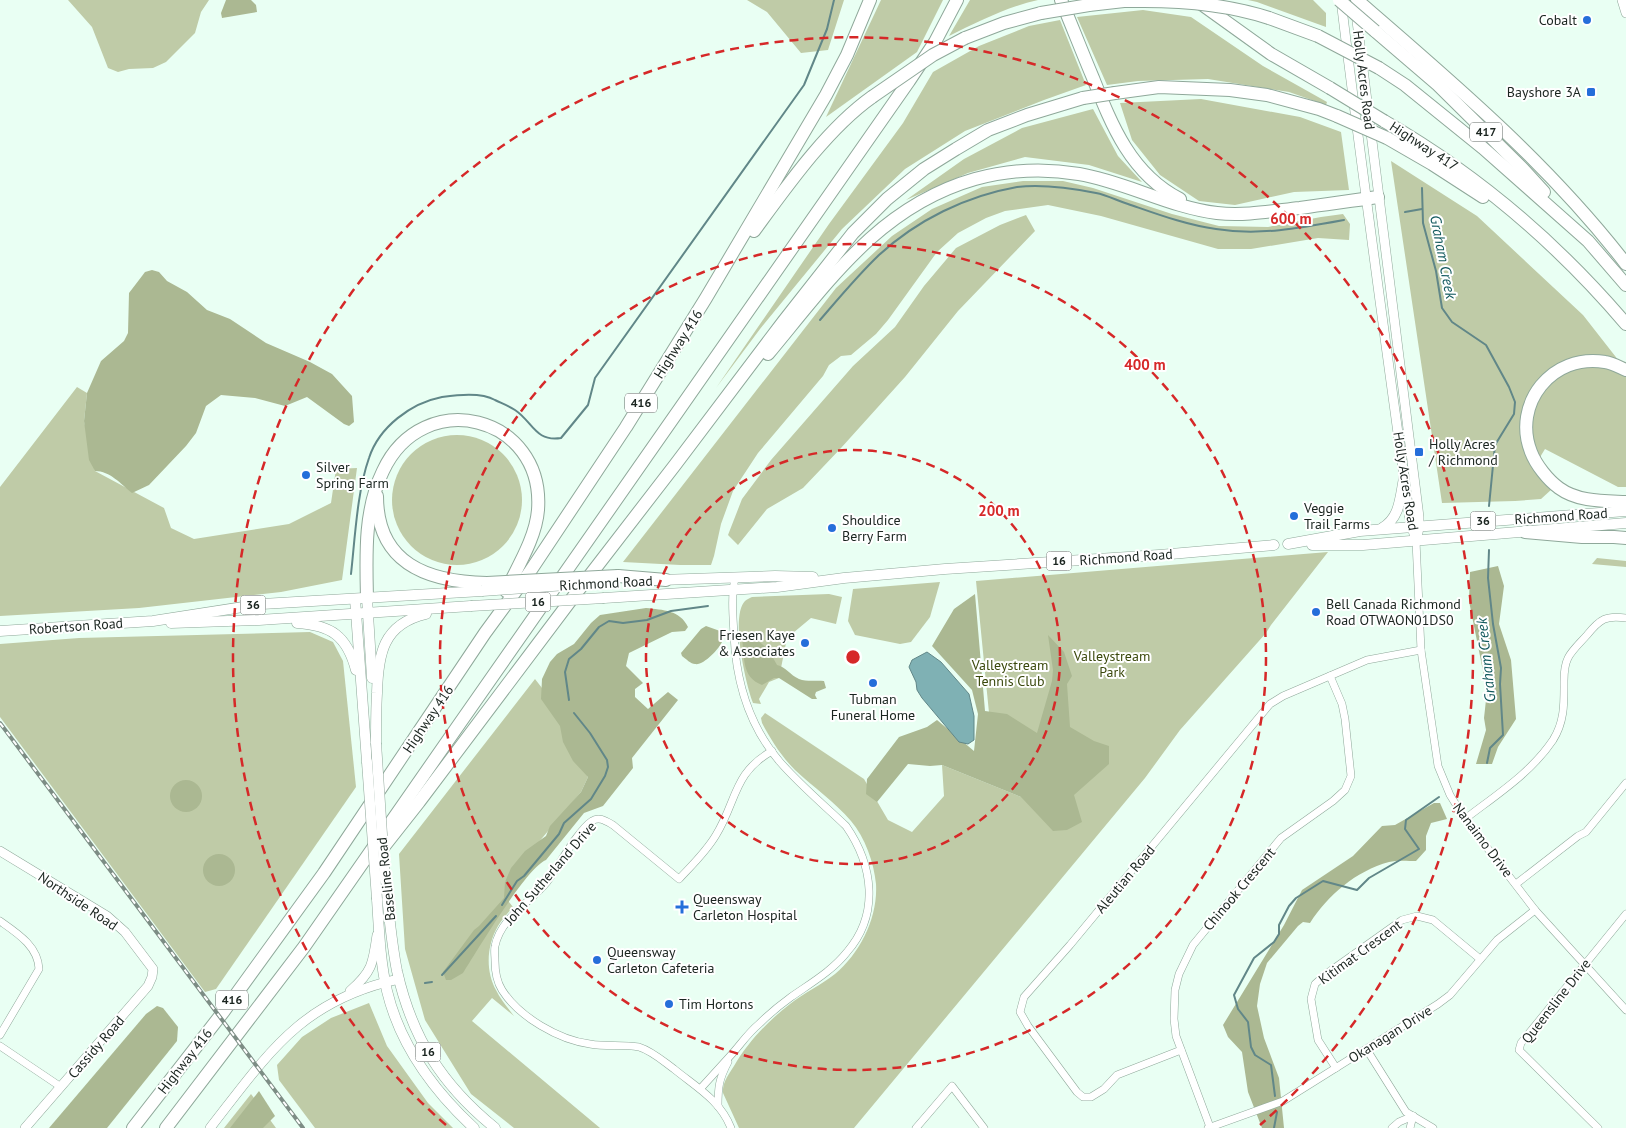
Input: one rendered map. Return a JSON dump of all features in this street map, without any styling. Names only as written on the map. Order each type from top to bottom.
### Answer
[{"type":"highway","points":[[706,298],[826,96],[847,55],[870,0]]},
{"type":"highway","points":[[304,947],[899,96],[934,42],[957,0]]},
{"type":"highway","points":[[1061,0],[1106,110],[1128,154],[1142,171],[1159,186],[1178,199],[1205,210]]},
{"type":"highway","name":"Highway 417","points":[[1196,0],[1271,54],[1384,121],[1473,179],[1564,258],[1626,324]]},
{"type":"highway","name":"417","points":[[1340,0],[1474,119],[1523,169],[1626,285]]},
{"type":"highway","points":[[1356,0],[1452,83],[1530,157],[1590,220],[1626,264]]},
{"type":"highway","points":[[706,298],[772,206],[808,160],[837,128],[872,97],[933,55],[965,38],[1004,23],[1041,13],[1089,5],[1124,2],[1176,1],[1225,8],[1269,18],[1318,36],[1379,68],[1405,85],[1454,123],[1588,240]]},
{"type":"highway","points":[[304,947],[350,892],[577,592],[853,233],[887,199],[924,170],[988,130],[1027,114],[1083,98],[1158,87],[1230,90],[1267,95],[1319,109],[1387,138],[1470,188],[1564,258]]},
{"type":"highway","points":[[676,465],[850,258],[894,218],[931,196],[971,180],[997,174],[1050,171],[1091,176],[1162,199],[1222,213],[1246,214],[1372,198]]},
{"type":"highway","name":"Highway 416","points":[[133,1128],[224,1011],[298,910],[486,633],[529,573],[626,427],[706,298]]},
{"type":"highway","points":[[1626,370],[1606,362],[1589,360],[1561,367],[1540,386],[1532,400],[1527,420],[1527,435],[1530,451],[1537,465],[1560,488],[1590,500],[1626,502]]},
{"type":"highway","points":[[361,598],[371,508],[379,481],[387,463],[405,440],[420,429],[447,420],[468,420],[488,425],[511,439],[523,453],[535,477],[538,494],[538,512],[531,537],[486,633]]},
{"type":"highway","points":[[379,481],[378,505],[384,531],[392,546],[404,561],[430,575],[484,587],[616,579],[666,580]]},
{"type":"highway","points":[[1525,532],[1582,537],[1626,538]]},
{"type":"highway","name":"Highway 416","points":[[166,1128],[304,947]]},
{"type":"main road","name":"Holly Acres Road","points":[[1340,0],[1372,198],[1416,541]]},
{"type":"main road","name":"Holly Acres Road","points":[[1356,0],[1372,198],[1404,478],[1415,526]]},
{"type":"main road","points":[[1622,0],[1626,13]]},
{"type":"main road","points":[[1381,529],[1390,523],[1395,516],[1404,478]]},
{"type":"main road","name":"Richmond Road","points":[[1288,544],[1360,531],[1626,511]]},
{"type":"main road","name":"Richmond Road","points":[[368,613],[777,587],[945,568],[1159,555],[1288,544],[1363,545],[1626,523]]},
{"type":"main road","name":"Richmond Road","points":[[666,580],[775,576],[844,578]]},
{"type":"main road","points":[[361,598],[484,587]]},
{"type":"main road","name":"Baseline Road","points":[[361,598],[368,613],[385,880],[399,980],[408,1009],[420,1036],[442,1075],[467,1104],[495,1128]]},
{"type":"main road","name":"Baseline Road","points":[[361,598],[356,614],[361,694],[379,925],[386,982],[398,1025],[412,1052],[439,1092],[474,1128]]},
{"type":"main road","name":"Robertson Road","points":[[0,631],[153,621],[262,604],[361,598]]},
{"type":"main road","points":[[376,744],[378,664],[388,638],[398,627],[410,619],[459,607]]},
{"type":"main road","name":"Robertson Road","points":[[153,621],[176,623],[259,620],[368,613]]},
{"type":"main road","points":[[259,620],[316,624],[333,632],[350,651],[361,694]]},
{"type":"main road","name":"Northside Road","points":[[0,851],[107,916],[125,932],[148,961]]},
{"type":"main road","points":[[210,1128],[285,1036],[308,1018],[343,997],[363,980],[370,970],[374,957],[379,925]]},
{"type":"main road","name":"Cassidy Road","points":[[25,1128],[148,986],[153,969],[148,961]]},
{"type":"main road","points":[[343,997],[386,982],[399,980]]},
{"type":"street","name":"Nanaimo Drive","points":[[1416,541],[1421,650],[1438,766],[1450,795],[1465,819],[1535,910],[1626,1010]]},
{"type":"street","points":[[701,1088],[759,1023],[789,998],[827,972],[848,952],[862,928],[869,901],[868,870],[862,852],[854,837],[846,826],[793,776],[772,751],[754,722],[745,700],[735,658],[732,590],[735,578]]},
{"type":"street","points":[[1465,819],[1520,776],[1551,742],[1560,727],[1563,712],[1564,674],[1568,659],[1597,623],[1611,616],[1626,618]]},
{"type":"street","name":"Aleutian Road","points":[[1181,1050],[1117,1075],[1104,1089],[1091,1097],[1083,1097],[1077,1092],[1028,1026],[1020,1012],[1024,998],[1270,704],[1283,696],[1367,660],[1421,650]]},
{"type":"street","name":"Chinook Crescent","points":[[1209,1127],[1176,1036],[1174,1019],[1175,990],[1179,974],[1193,945],[1281,838],[1333,801],[1345,790],[1352,776],[1345,720],[1342,704],[1330,676]]},
{"type":"street","name":"John Sutherland Drive","points":[[731,1128],[727,1118],[718,1106],[701,1088],[644,1049],[580,1043],[559,1035],[531,1020],[515,1006],[502,989],[495,970],[495,946],[500,933],[510,917],[546,883],[579,836],[591,822],[597,819],[613,825],[679,879],[704,854],[716,835],[727,815],[738,783],[746,771],[761,757],[772,751]]},
{"type":"street","points":[[1516,884],[1586,832],[1626,783]]},
{"type":"street","name":"Okanagan Drive","points":[[1209,1127],[1222,1125],[1283,1102],[1367,1050],[1450,995],[1497,940],[1535,910]]},
{"type":"street","name":"Queensline Drive","points":[[1598,1128],[1519,1050],[1520,1043],[1626,914]]},
{"type":"street","name":"Kitimat Crescent","points":[[1336,1068],[1318,1040],[1310,999],[1315,984],[1326,974],[1402,920],[1417,916],[1433,920],[1480,959]]},
{"type":"street","points":[[0,921],[22,936],[38,959],[38,968],[0,1035]]},
{"type":"street","points":[[0,1046],[62,1086]]},
{"type":"street","points":[[1367,1050],[1406,1112],[1433,1128]]},
{"type":"street","points":[[718,1106],[720,1078],[731,1055]]},
{"type":"street","points":[[916,1128],[952,1086],[984,1128]]},
{"type":"street","points":[[1392,1128],[1399,1122],[1413,1116]]},
{"type":"street","points":[[1410,1128],[1413,1116]]},
{"type":"green space","points":[[68,0],[209,0],[201,12],[195,33],[166,62],[153,68],[129,69],[118,72],[108,68],[92,27]]},
{"type":"green space","points":[[226,0],[251,0],[256,5],[257,12],[222,18],[221,13]]},
{"type":"green space","points":[[747,0],[844,0],[828,50],[801,53],[767,12]]},
{"type":"green space","points":[[881,0],[943,0],[917,52],[826,117]]},
{"type":"green space","points":[[970,0],[1038,0],[1004,11],[949,36]]},
{"type":"green space","points":[[1248,0],[1313,0],[1326,13],[1326,27],[1257,2]]},
{"type":"green space","points":[[1143,10],[1191,17],[1263,66],[1327,102],[1326,105],[1289,92],[1208,79],[1138,81],[1107,85],[1077,17]]},
{"type":"green space","points":[[1060,20],[1086,85],[965,131],[905,169],[842,229],[760,329],[716,388],[829,224],[903,123],[933,72],[979,46],[1029,26]]},
{"type":"green space","points":[[1201,99],[1300,117],[1341,132],[1349,190],[1294,192],[1235,205],[1199,201],[1160,175],[1132,140],[1120,103]]},
{"type":"green space","points":[[1093,109],[1118,156],[1142,182],[1089,165],[1025,157],[968,173],[906,200],[964,159],[1022,128]]},
{"type":"green space","points":[[1391,161],[1477,216],[1583,315],[1626,370],[1626,487],[1618,487],[1545,449],[1534,467],[1552,489],[1541,499],[1442,503]]},
{"type":"green space","points":[[1023,181],[1063,181],[1093,188],[1172,214],[1219,226],[1268,227],[1343,214],[1350,224],[1349,240],[1318,238],[1251,249],[1218,249],[1101,216],[1048,205],[1005,211],[986,218],[958,233],[937,252],[876,334],[851,355],[841,356],[829,365],[823,376],[758,453],[733,491],[721,524],[711,565],[623,562],[836,288],[892,236],[932,209],[982,187]]},
{"type":"green space","points":[[1026,215],[1035,231],[958,311],[905,377],[841,448],[803,488],[767,509],[738,545],[728,535],[742,499],[771,460],[853,366],[895,327],[924,286],[956,248],[1000,225]]},
{"type":"green space","points":[[152,270],[159,272],[167,281],[187,292],[207,310],[230,319],[266,343],[310,362],[332,374],[352,396],[354,422],[349,426],[344,424],[307,397],[285,406],[255,398],[221,395],[206,406],[196,433],[149,485],[132,493],[106,473],[95,471],[89,460],[84,421],[87,393],[101,361],[124,341],[128,333],[129,293],[145,272]]},
{"type":"green space","points":[[77,387],[87,393],[84,421],[95,471],[164,508],[171,528],[194,539],[289,524],[331,503],[336,469],[357,468],[342,580],[281,592],[139,608],[0,616],[0,487]]},
{"type":"green space","points":[[457,435],[482,440],[503,454],[517,475],[522,500],[517,525],[503,546],[482,560],[457,565],[432,560],[411,546],[397,525],[392,500],[397,475],[411,454],[432,440]]},
{"type":"green space","points":[[1328,552],[1266,633],[1180,730],[1145,778],[854,1128],[739,1128],[723,1093],[728,1075],[752,1040],[767,1024],[795,1000],[835,974],[852,956],[866,934],[876,897],[873,868],[861,835],[845,814],[785,759],[762,723],[761,718],[765,713],[864,779],[888,820],[912,832],[944,796],[942,765],[1021,797],[990,723],[976,581]]},
{"type":"green space","points":[[1597,558],[1626,561],[1626,567],[1592,564]]},
{"type":"green space","points":[[1498,566],[1504,586],[1499,624],[1511,660],[1516,719],[1498,747],[1492,764],[1476,764],[1486,730],[1484,718],[1487,691],[1469,601],[1470,572]]},
{"type":"green space","points":[[940,582],[930,617],[911,642],[900,644],[855,635],[848,621],[853,589]]},
{"type":"green space","points":[[829,594],[842,597],[836,624],[811,618],[787,638],[779,678],[769,682],[759,699],[761,704],[753,703],[743,667],[739,635],[741,609],[745,601],[752,597]]},
{"type":"green space","points":[[975,594],[985,711],[1007,714],[1037,733],[1052,681],[1053,670],[1048,635],[1064,652],[1072,676],[1067,684],[1070,727],[1094,741],[1109,746],[1109,764],[1074,795],[1082,822],[1067,830],[1053,831],[1021,797],[942,765],[908,764],[877,802],[866,794],[867,779],[899,737],[927,727],[937,720],[974,751],[978,714],[972,690],[932,646],[954,609]]},
{"type":"green space","points":[[646,608],[665,610],[676,614],[685,621],[688,627],[685,631],[672,632],[629,653],[626,666],[643,683],[635,689],[635,697],[648,709],[668,692],[678,700],[632,758],[633,768],[603,806],[584,813],[546,860],[537,866],[515,893],[463,973],[451,980],[446,980],[443,972],[474,930],[504,898],[505,882],[511,868],[525,851],[546,836],[550,826],[581,792],[588,777],[573,761],[563,742],[560,726],[541,699],[542,679],[550,662],[557,654],[574,644],[600,615]]},
{"type":"green space","points":[[706,626],[720,631],[722,642],[718,649],[706,660],[693,664],[682,656],[681,653],[701,629]]},
{"type":"green space","points":[[310,632],[333,642],[343,661],[356,787],[216,989],[205,992],[0,717],[0,644],[79,638]]},
{"type":"green space","points":[[749,633],[768,649],[777,665],[783,667],[799,679],[824,681],[826,688],[816,692],[817,699],[812,699],[779,678],[774,678],[762,685],[750,677],[745,666],[742,639]]},
{"type":"green space","points":[[535,679],[542,688],[588,777],[581,792],[505,882],[505,897],[513,907],[494,933],[490,949],[489,966],[492,982],[514,1016],[492,998],[472,1021],[600,1128],[514,1128],[471,1094],[425,1020],[405,949],[399,854]]},
{"type":"green space","points":[[186,780],[192,781],[197,785],[201,790],[201,802],[197,807],[192,811],[186,812],[180,811],[175,807],[171,802],[170,796],[171,790],[175,785],[180,781]]},
{"type":"green space","points":[[1434,803],[1440,803],[1447,819],[1431,823],[1426,836],[1426,850],[1416,861],[1389,862],[1365,871],[1354,878],[1325,903],[1310,923],[1303,922],[1298,926],[1267,963],[1260,984],[1257,1006],[1264,1038],[1279,1078],[1284,1128],[1262,1128],[1248,1092],[1242,1052],[1228,1037],[1223,1025],[1284,925],[1302,890],[1353,856],[1382,826],[1395,825]]},
{"type":"green space","points":[[219,854],[225,855],[230,859],[234,864],[234,876],[230,881],[225,885],[219,886],[213,885],[208,881],[204,876],[203,870],[204,864],[208,859],[213,855]]},
{"type":"green space","points":[[369,1003],[387,1046],[428,1103],[453,1128],[315,1128],[279,1080],[277,1065],[302,1037],[331,1018]]},
{"type":"green space","points":[[157,1006],[163,1008],[178,1027],[177,1041],[107,1128],[49,1128],[146,1014]]},
{"type":"green space","points":[[259,1091],[275,1116],[263,1128],[230,1128]]},
{"type":"green space","points":[[251,1094],[276,1128],[224,1128]]},
{"type":"water","points":[[927,652],[941,662],[969,694],[974,716],[974,740],[968,744],[959,742],[917,690],[916,682],[909,667],[912,660]]},
{"type":"waterway","points":[[351,574],[359,500],[369,458],[380,436],[408,411],[430,400],[442,397],[469,395],[489,397],[515,410],[545,437],[561,438],[588,405],[595,378],[804,85],[827,29],[834,0]]},
{"type":"waterway","points":[[820,320],[871,263],[909,231],[926,220],[961,203],[979,196],[1017,187],[1056,187],[1096,193],[1183,222],[1232,231],[1280,230],[1344,220]]},
{"type":"waterway","name":"Graham Creek","points":[[1422,188],[1423,223],[1436,271],[1442,308],[1452,322],[1486,345],[1515,402],[1514,414],[1495,445],[1489,506]]},
{"type":"waterway","points":[[1405,212],[1422,209]]},
{"type":"waterway","name":"Graham Creek","points":[[1487,763],[1490,748],[1503,735],[1501,668],[1493,624],[1488,578],[1489,550]]},
{"type":"waterway","points":[[569,700],[565,672],[569,659],[581,649],[599,627],[609,621],[623,623],[647,620],[671,611],[708,606]]},
{"type":"waterway","points":[[502,905],[517,881],[524,876],[559,834],[564,823],[591,799],[605,776],[608,767],[607,760],[590,733],[574,713]]},
{"type":"waterway","name":"Graham Creek","points":[[1275,1096],[1271,1065],[1255,1055],[1251,1047],[1248,1022],[1238,1009],[1234,995],[1254,958],[1274,942],[1279,934],[1279,925],[1289,906],[1296,898],[1323,881],[1357,890],[1369,878],[1419,849],[1405,829],[1406,820],[1439,797]]},
{"type":"waterway","points":[[442,975],[496,916]]},
{"type":"waterway","points":[[425,983],[432,982]]},
{"type":"waterway","name":"Graham Creek","points":[[1274,1128],[1277,1112]]},
{"type":"railway","points":[[0,723],[303,1128]]},
{"type":"place","name":"Cobalt","points":[[1587,20]]},
{"type":"place","name":"Bayshore 3A","points":[[1591,92]]},
{"type":"place","name":"Holly Acres / Richmond","points":[[1419,452]]},
{"type":"place","name":"Silver Spring Farm","points":[[306,475]]},
{"type":"place","name":"Veggie Trail Farms","points":[[1294,516]]},
{"type":"place","name":"Shouldice Berry Farm","points":[[832,528]]},
{"type":"place","name":"Bell Canada Richmond Road OTWAON01DS0","points":[[1316,612]]},
{"type":"place","name":"Friesen Kaye & Associates","points":[[805,643]]},
{"type":"place","name":"Tubman Funeral Home","points":[[873,683]]},
{"type":"place","name":"Queensway Carleton Hospital","points":[[682,907]]},
{"type":"place","name":"Queensway Carleton Cafeteria","points":[[597,960]]},
{"type":"place","name":"Tim Hortons","points":[[669,1004]]},
{"type":"park label","name":"Valleystream Park","points":[[1112,664]]},
{"type":"park label","name":"Valleystream Tennis Club","points":[[1010,674]]}]
